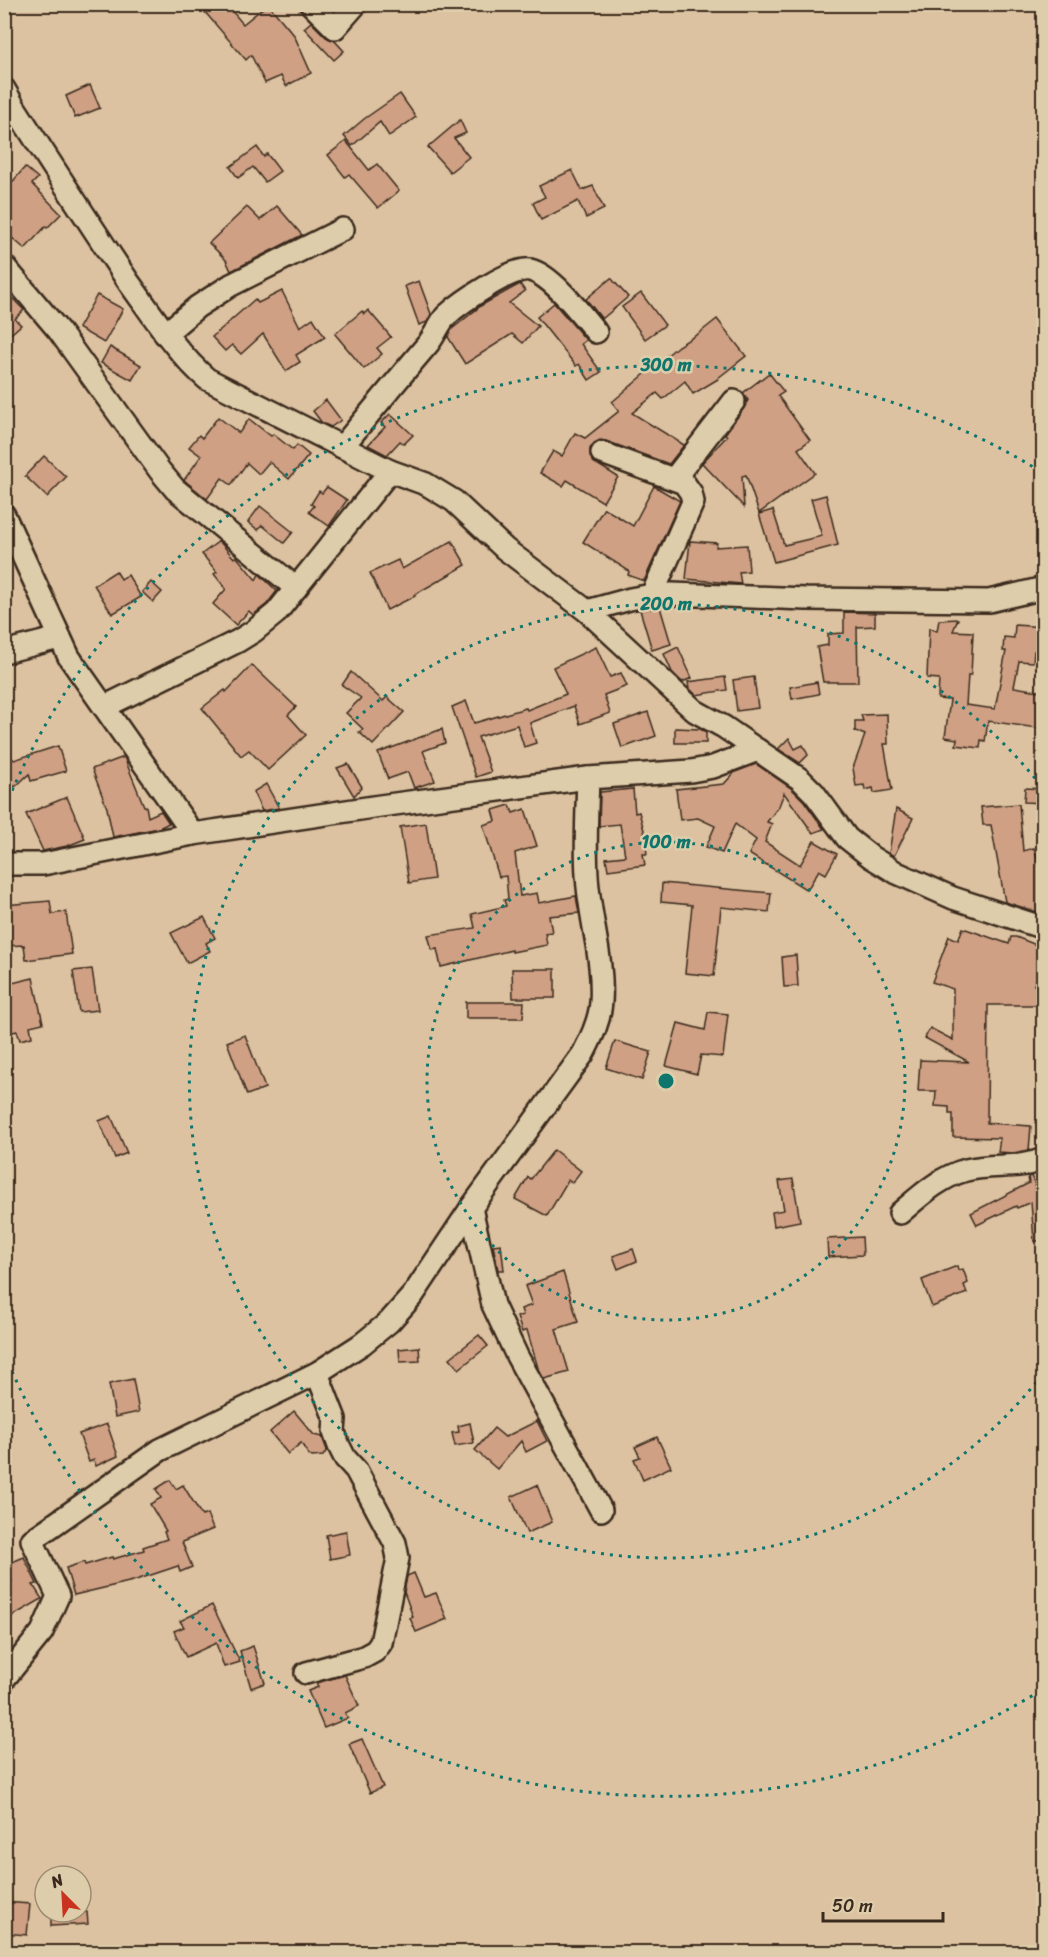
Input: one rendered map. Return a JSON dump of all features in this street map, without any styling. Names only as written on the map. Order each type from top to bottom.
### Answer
[{"type":"street","points":[[311,4],[335,28],[356,4]]},
{"type":"street","points":[[4,89],[101,242],[165,334],[191,365],[207,379],[390,471],[426,484],[454,501],[505,549],[587,611],[695,711],[800,779],[814,793],[847,838],[871,858],[897,873],[953,898],[1044,928]]},
{"type":"street","points":[[165,334],[197,307],[231,285],[343,229]]},
{"type":"street","points":[[4,266],[59,331],[160,471],[176,489],[296,588]]},
{"type":"street","points":[[342,447],[434,336],[447,315],[506,276],[529,269],[540,275],[566,297],[596,332]]},
{"type":"street","points":[[674,479],[734,401]]},
{"type":"street","points":[[602,453],[684,483],[691,493],[693,502],[652,595]]},
{"type":"street","points":[[104,707],[254,632],[276,613],[390,471]]},
{"type":"street","points":[[4,515],[69,657],[192,834]]},
{"type":"street","points":[[587,611],[652,595],[989,601],[1044,588]]},
{"type":"street","points":[[4,652],[59,638]]},
{"type":"street","points":[[4,864],[43,864],[192,834],[380,806],[588,778],[690,771],[713,767],[758,750]]},
{"type":"street","points":[[4,1678],[42,1632],[58,1596],[32,1540],[160,1450],[317,1373],[362,1344],[389,1322],[412,1295],[471,1208],[584,1054],[594,1032],[601,1004],[601,986],[587,873],[588,778]]},
{"type":"street","points":[[900,1213],[932,1186],[965,1170],[1018,1166],[1044,1159]]},
{"type":"street","points":[[471,1208],[493,1305],[517,1356],[601,1510]]},
{"type":"street","points":[[306,1673],[364,1657],[375,1651],[381,1643],[398,1558],[395,1543],[356,1470],[345,1458],[339,1446],[334,1432],[335,1419],[317,1373]]},
{"type":"building","points":[[198,4],[226,4],[243,24],[268,4],[294,35],[311,73],[286,86],[281,76],[265,83],[251,55],[246,60]]},
{"type":"building","points":[[311,22],[344,51],[334,60],[304,28]]},
{"type":"building","points":[[90,85],[100,108],[75,118],[66,96]]},
{"type":"building","points":[[400,94],[416,117],[389,136],[380,122],[352,146],[344,136]]},
{"type":"building","points":[[460,120],[466,133],[454,138],[469,157],[450,172],[428,147]]},
{"type":"building","points":[[346,141],[369,170],[377,164],[399,191],[378,208],[349,174],[345,177],[328,155]]},
{"type":"building","points":[[257,147],[264,157],[267,154],[280,171],[265,182],[253,167],[238,178],[230,167]]},
{"type":"building","points":[[25,167],[38,178],[32,184],[61,214],[47,228],[46,226],[25,249],[4,231],[4,192]]},
{"type":"building","points":[[572,170],[582,190],[593,186],[604,209],[586,218],[578,201],[541,220],[533,203],[545,197],[539,186]]},
{"type":"building","points":[[277,206],[302,235],[231,271],[226,260],[209,243],[247,207],[260,220]]},
{"type":"building","points":[[611,278],[628,297],[602,319],[586,299]]},
{"type":"building","points":[[419,281],[431,314],[427,322],[419,325],[405,286]]},
{"type":"building","points":[[520,284],[525,291],[509,303],[538,326],[523,343],[512,334],[465,364],[448,337],[452,329],[482,305]]},
{"type":"building","points":[[4,290],[24,310],[15,319],[21,325],[4,340]]},
{"type":"building","points":[[282,291],[300,327],[313,318],[325,337],[296,355],[300,362],[286,371],[263,334],[241,354],[232,345],[225,351],[212,337],[255,299],[258,303]]},
{"type":"building","points":[[641,293],[665,325],[645,339],[622,307]]},
{"type":"building","points":[[97,295],[123,309],[104,343],[78,328]]},
{"type":"building","points":[[554,303],[586,340],[581,344],[601,372],[589,380],[579,364],[576,366],[537,317]]},
{"type":"building","points":[[368,310],[391,337],[377,348],[382,354],[364,369],[335,334],[362,311],[364,314]]},
{"type":"building","points":[[717,319],[746,356],[718,379],[693,394],[685,381],[663,399],[657,393],[632,413],[684,445],[669,464],[606,441],[600,440],[594,443],[590,449],[592,461],[618,477],[603,502],[567,480],[563,486],[540,473],[553,451],[562,456],[575,433],[585,438],[619,411],[612,402],[678,346]]},
{"type":"building","points":[[110,347],[141,365],[132,380],[101,363]]},
{"type":"building","points":[[769,373],[784,392],[778,396],[810,440],[798,449],[815,473],[759,513],[746,475],[742,476],[744,507],[702,463],[727,436],[725,434],[744,408],[748,400],[743,393]]},
{"type":"building","points":[[326,400],[341,420],[331,427],[322,423],[313,411]]},
{"type":"building","points":[[390,414],[413,435],[404,444],[400,441],[387,455],[368,445],[385,427],[381,423]]},
{"type":"building","points":[[218,417],[239,433],[249,419],[293,450],[297,445],[309,455],[289,479],[269,462],[259,474],[247,463],[231,485],[222,478],[207,499],[184,480],[201,456],[189,447],[199,435],[202,438]]},
{"type":"building","points":[[44,456],[66,477],[47,497],[25,476]]},
{"type":"building","points":[[654,486],[680,501],[644,581],[628,575],[629,571],[583,542],[604,508],[633,526]]},
{"type":"building","points":[[327,487],[347,500],[329,526],[309,512],[314,506],[311,504],[319,491],[322,493]]},
{"type":"building","points":[[826,495],[838,545],[774,562],[759,514],[773,510],[784,545],[822,536],[811,499]]},
{"type":"building","points":[[260,506],[293,532],[284,543],[262,525],[258,530],[248,522]]},
{"type":"building","points":[[219,541],[234,558],[236,556],[256,580],[259,574],[277,591],[267,604],[253,615],[249,611],[236,625],[213,604],[226,589],[214,574],[217,572],[202,554]]},
{"type":"building","points":[[452,541],[466,565],[387,610],[370,573],[398,560],[402,569]]},
{"type":"building","points":[[690,541],[717,543],[716,547],[747,545],[749,571],[739,572],[741,584],[686,579]]},
{"type":"building","points":[[116,571],[121,579],[128,575],[141,597],[112,614],[94,585]]},
{"type":"building","points":[[151,582],[162,592],[153,602],[142,592]]},
{"type":"building","points":[[660,607],[671,644],[652,650],[640,610]]},
{"type":"building","points":[[844,612],[875,613],[875,626],[857,627],[858,682],[823,682],[817,647],[828,645],[828,634],[844,633]]},
{"type":"building","points":[[958,619],[953,631],[973,632],[971,675],[968,675],[966,705],[995,709],[1006,651],[1003,651],[1004,637],[1014,638],[1015,625],[1044,627],[1043,651],[1034,651],[1033,662],[1019,661],[1014,687],[1044,692],[1044,729],[988,721],[985,741],[981,740],[980,748],[956,745],[957,739],[945,737],[950,700],[938,699],[939,679],[927,678],[929,628],[937,631],[939,620]]},
{"type":"building","points":[[596,647],[610,677],[621,673],[627,686],[604,695],[610,713],[580,724],[574,706],[530,723],[536,743],[524,747],[517,725],[478,737],[491,772],[476,777],[452,707],[466,701],[474,723],[526,708],[527,710],[566,694],[553,667]]},
{"type":"building","points":[[678,647],[692,678],[682,682],[672,672],[664,654]]},
{"type":"building","points":[[252,665],[296,707],[288,715],[306,735],[268,770],[249,750],[241,756],[202,708],[225,690],[226,692]]},
{"type":"building","points":[[351,672],[383,701],[387,697],[404,712],[373,745],[359,732],[363,729],[346,713],[361,698],[342,685]]},
{"type":"building","points":[[725,677],[727,690],[696,695],[689,688],[688,682]]},
{"type":"building","points":[[754,677],[758,708],[737,711],[733,680]]},
{"type":"building","points":[[817,682],[819,694],[792,699],[790,687]]},
{"type":"building","points":[[648,712],[656,736],[622,748],[614,724]]},
{"type":"building","points":[[887,714],[888,744],[884,744],[892,790],[874,793],[873,788],[865,790],[864,785],[856,786],[853,768],[865,735],[855,731],[855,721],[863,721],[861,715]]},
{"type":"building","points":[[675,728],[700,729],[706,732],[706,743],[675,743]]},
{"type":"building","points":[[442,729],[445,743],[423,751],[435,781],[414,788],[408,772],[388,779],[378,753]]},
{"type":"building","points":[[789,738],[795,749],[803,745],[808,755],[800,763],[778,749]]},
{"type":"building","points":[[58,746],[66,771],[31,781],[29,774],[15,787],[4,776],[4,749],[14,760]]},
{"type":"building","points":[[124,757],[144,806],[146,806],[148,817],[161,811],[169,823],[159,828],[113,837],[107,808],[92,769]]},
{"type":"building","points":[[348,764],[362,787],[354,796],[337,768]]},
{"type":"building","points":[[756,764],[792,789],[804,801],[824,829],[813,833],[784,793],[779,806],[767,822],[772,824],[765,842],[800,865],[814,841],[837,854],[826,874],[819,870],[807,890],[749,854],[756,840],[735,824],[722,853],[706,847],[715,826],[698,818],[680,820],[676,789],[724,784],[735,772]]},
{"type":"building","points":[[266,784],[279,808],[262,811],[253,792]]},
{"type":"building","points":[[1025,788],[1044,789],[1044,803],[1024,802]]},
{"type":"building","points":[[633,789],[635,813],[639,812],[645,834],[647,854],[643,854],[645,865],[608,870],[606,858],[625,856],[620,824],[599,826],[600,792]]},
{"type":"building","points":[[67,797],[85,839],[43,851],[26,814]]},
{"type":"building","points":[[1019,804],[1023,851],[1034,848],[1044,881],[1044,914],[1005,902],[991,825],[983,825],[981,807]]},
{"type":"building","points":[[510,805],[513,813],[525,809],[537,846],[515,853],[520,896],[537,893],[539,903],[576,896],[579,913],[549,916],[552,932],[545,933],[547,945],[512,952],[512,950],[441,967],[437,949],[432,950],[428,935],[475,928],[472,914],[506,906],[504,900],[508,899],[506,876],[499,877],[483,825],[496,821],[493,810]]},
{"type":"building","points":[[896,809],[913,818],[894,856],[889,853]]},
{"type":"building","points":[[426,823],[434,879],[409,883],[400,827]]},
{"type":"building","points":[[662,883],[771,893],[769,912],[721,907],[714,976],[685,973],[692,905],[661,902]]},
{"type":"building","points":[[50,901],[52,914],[66,912],[72,954],[26,960],[24,945],[4,946],[4,905]]},
{"type":"building","points":[[204,917],[215,938],[206,943],[210,951],[187,963],[171,933]]},
{"type":"building","points":[[963,928],[1009,944],[1011,937],[1016,937],[1044,948],[1044,960],[1034,985],[1044,988],[1039,1005],[988,1005],[987,1123],[1031,1126],[1029,1150],[1013,1153],[998,1152],[1000,1138],[953,1137],[953,1114],[949,1114],[949,1107],[935,1106],[936,1091],[918,1091],[920,1060],[969,1062],[925,1038],[930,1028],[953,1040],[953,989],[932,982],[949,936],[958,940]]},
{"type":"building","points":[[796,955],[798,986],[784,987],[782,957]]},
{"type":"building","points":[[92,969],[98,1010],[79,1012],[73,971]]},
{"type":"building","points":[[512,969],[555,969],[555,998],[513,998]]},
{"type":"building","points":[[33,978],[43,1023],[30,1026],[32,1037],[20,1040],[17,1031],[9,1033],[4,1013],[4,985]]},
{"type":"building","points":[[466,1002],[524,1002],[523,1018],[466,1018]]},
{"type":"building","points":[[708,1012],[728,1014],[723,1057],[701,1055],[697,1074],[666,1066],[678,1023],[705,1030]]},
{"type":"building","points":[[245,1035],[265,1088],[247,1095],[227,1042]]},
{"type":"building","points":[[615,1041],[651,1052],[642,1080],[606,1068]]},
{"type":"building","points":[[111,1116],[127,1153],[115,1158],[99,1121]]},
{"type":"building","points":[[554,1150],[581,1171],[572,1183],[568,1180],[547,1216],[515,1199],[528,1177],[531,1179]]},
{"type":"building","points":[[1031,1176],[1044,1204],[1044,1241],[1034,1241],[1031,1202],[1017,1208],[1016,1206],[977,1225],[971,1213],[1029,1183],[1028,1177]]},
{"type":"building","points":[[793,1179],[800,1221],[774,1226],[772,1212],[784,1210],[779,1181]]},
{"type":"building","points":[[862,1237],[863,1255],[828,1257],[827,1239]]},
{"type":"building","points":[[501,1244],[504,1270],[498,1270],[493,1245]]},
{"type":"building","points":[[633,1249],[637,1261],[618,1269],[613,1256]]},
{"type":"building","points":[[957,1266],[958,1270],[963,1269],[968,1283],[964,1285],[967,1293],[932,1307],[922,1280]]},
{"type":"building","points":[[563,1272],[578,1322],[556,1329],[569,1372],[544,1379],[538,1368],[527,1330],[522,1332],[517,1317],[523,1315],[521,1309],[532,1305],[525,1286]]},
{"type":"building","points":[[479,1335],[488,1346],[459,1369],[450,1358]]},
{"type":"building","points":[[419,1347],[420,1361],[400,1362],[399,1349]]},
{"type":"building","points":[[133,1379],[139,1412],[115,1417],[109,1384]]},
{"type":"building","points":[[294,1411],[314,1435],[322,1437],[327,1450],[323,1456],[312,1457],[301,1443],[288,1454],[270,1432]]},
{"type":"building","points":[[537,1421],[547,1441],[526,1452],[521,1441],[497,1469],[475,1450],[494,1428],[505,1437]]},
{"type":"building","points":[[470,1423],[474,1443],[455,1446],[452,1433],[459,1432],[458,1426]]},
{"type":"building","points":[[107,1424],[118,1456],[96,1466],[94,1460],[89,1462],[79,1434]]},
{"type":"building","points":[[657,1437],[671,1467],[643,1480],[634,1459],[640,1457],[635,1447]]},
{"type":"building","points":[[170,1480],[176,1489],[183,1485],[202,1516],[207,1514],[213,1529],[182,1542],[192,1567],[180,1572],[178,1566],[133,1581],[74,1595],[66,1568],[84,1562],[85,1565],[112,1557],[113,1559],[144,1550],[143,1547],[167,1539],[164,1532],[166,1531],[150,1504],[161,1498],[156,1489]]},
{"type":"building","points":[[537,1485],[552,1522],[527,1533],[511,1497]]},
{"type":"building","points":[[346,1531],[350,1555],[330,1559],[326,1535]]},
{"type":"building","points":[[24,1557],[37,1584],[33,1585],[42,1599],[4,1621],[4,1585],[12,1581],[5,1565]]},
{"type":"building","points":[[414,1573],[424,1597],[436,1593],[447,1619],[416,1632],[404,1592],[407,1576]]},
{"type":"building","points":[[212,1605],[240,1662],[224,1667],[216,1643],[186,1657],[174,1631],[184,1627],[180,1621]]},
{"type":"building","points":[[253,1646],[265,1683],[251,1688],[240,1651]]},
{"type":"building","points":[[345,1675],[359,1706],[345,1713],[348,1718],[324,1728],[308,1691],[318,1687],[316,1683]]},
{"type":"building","points":[[362,1739],[383,1787],[370,1793],[349,1744]]},
{"type":"building","points":[[4,1902],[30,1904],[27,1935],[4,1933]]},
{"type":"building","points":[[51,1924],[88,1924],[51,1926]]}]
